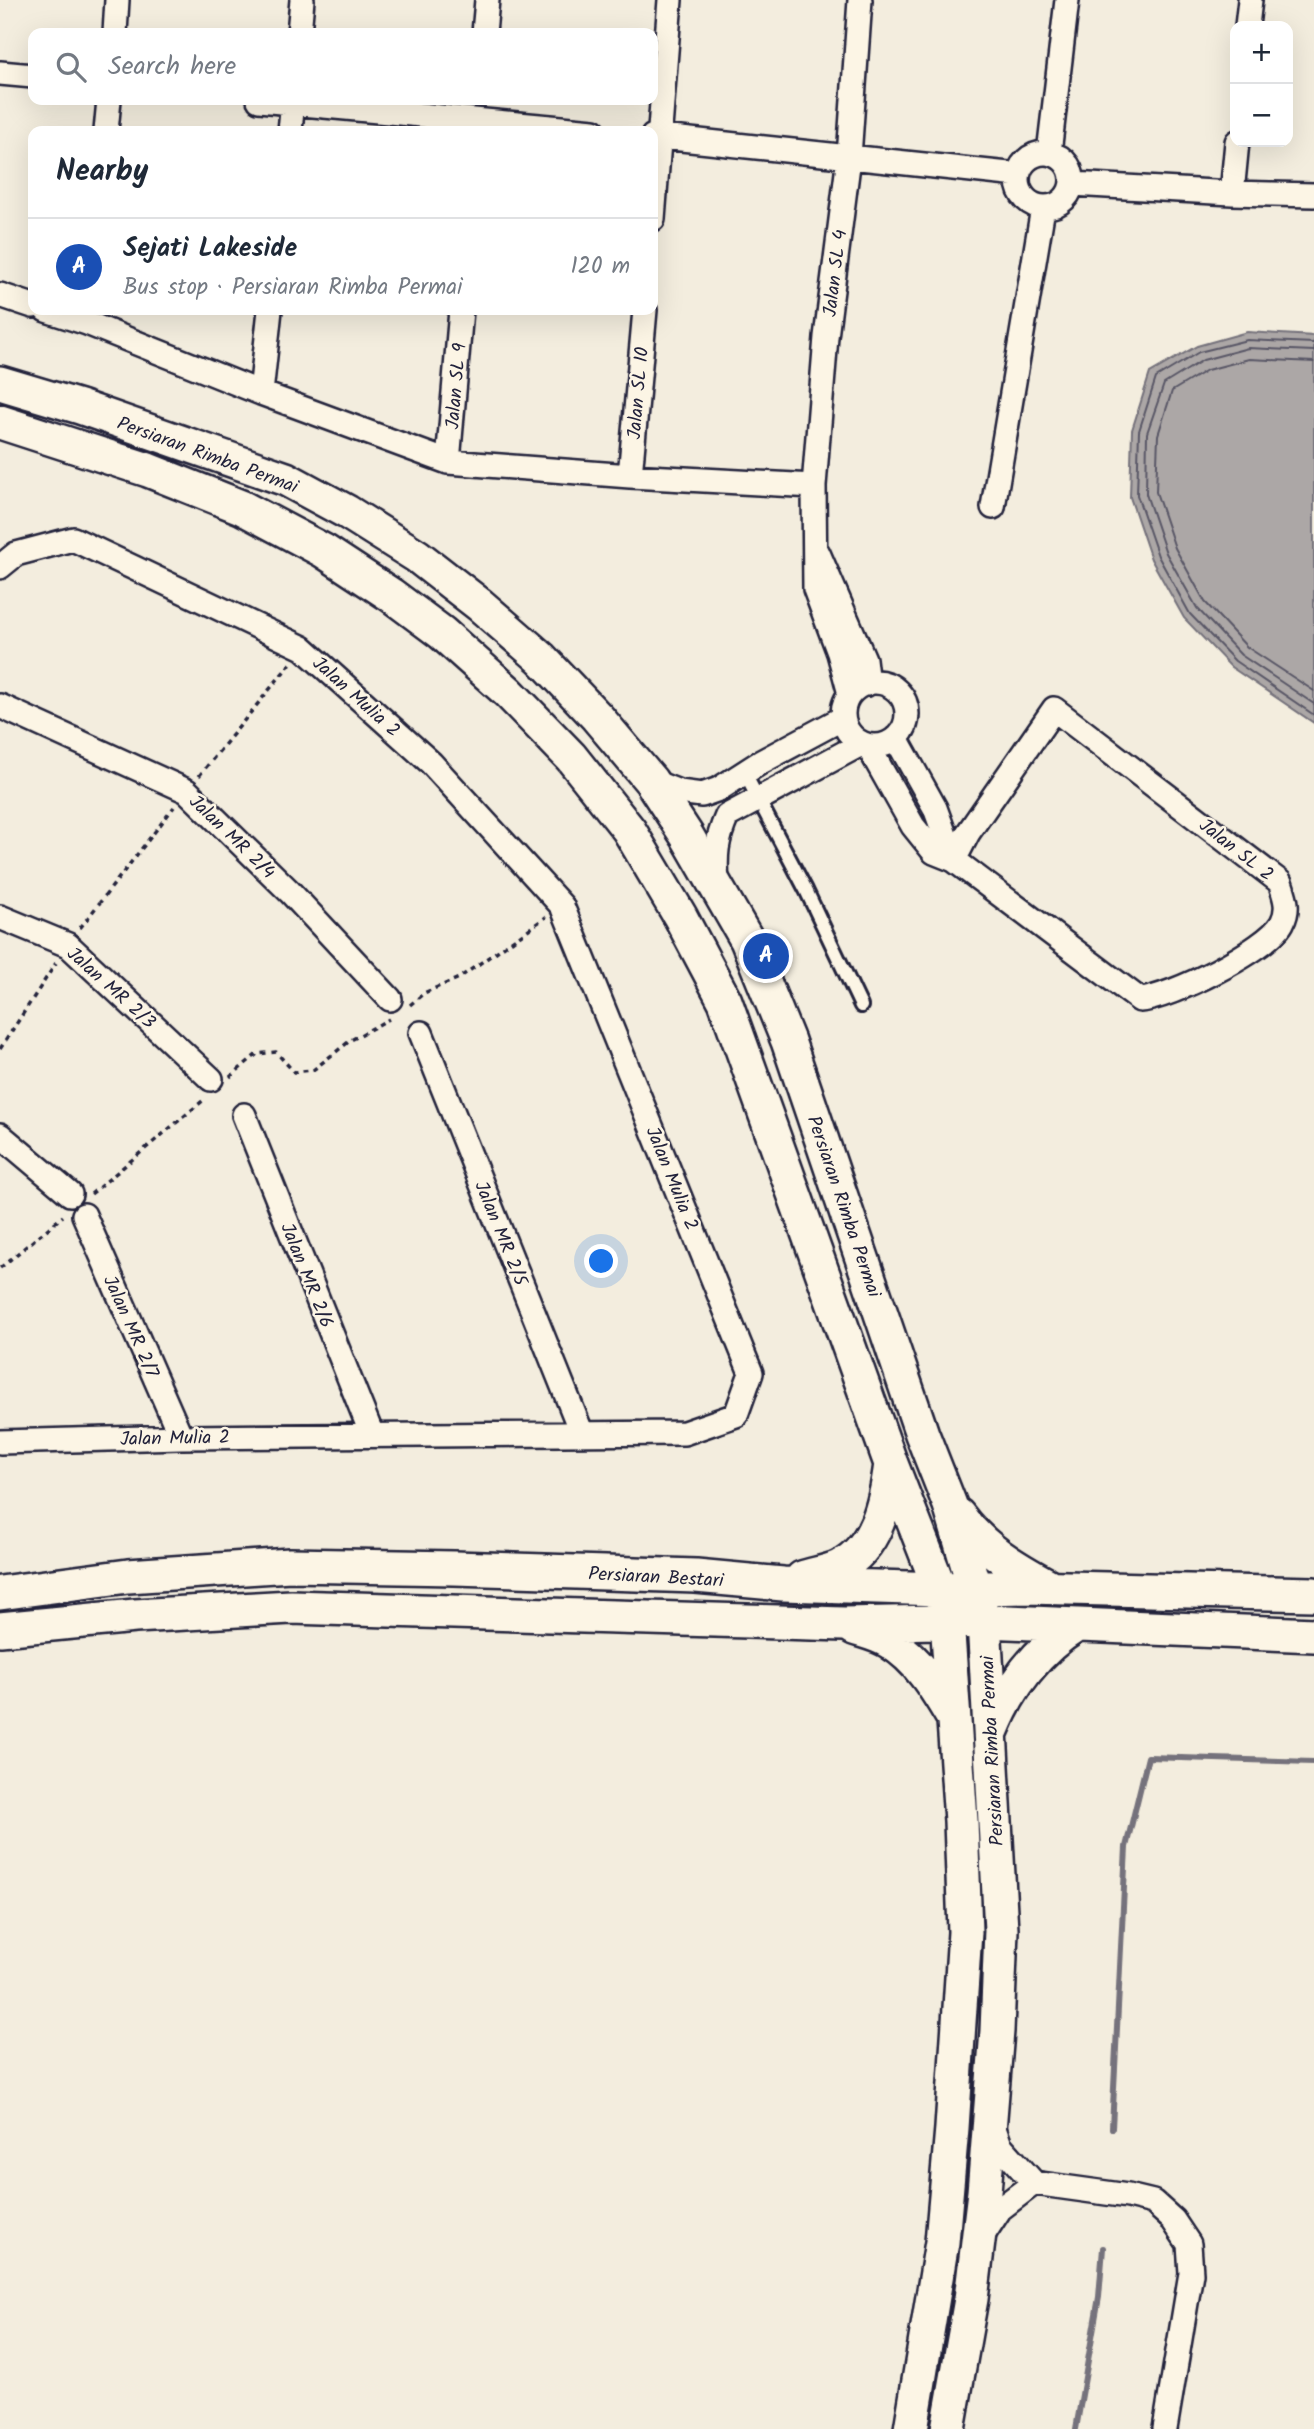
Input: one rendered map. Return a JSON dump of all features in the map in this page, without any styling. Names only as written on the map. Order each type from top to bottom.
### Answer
[{"type":"main road","name":"Persiaran Rimba Permai","points":[[0,383],[80,407],[286,480],[347,512],[417,556],[480,605],[541,658],[597,717],[651,781],[687,836],[747,940],[788,1041],[922,1434],[950,1505],[984,1621],[1001,1930],[997,2031],[978,2243],[948,2429]]},
{"type":"main road","points":[[0,394],[100,428],[205,452]]},
{"type":"main road","name":"Persiaran Rimba Permai","points":[[0,422],[148,470],[242,507],[324,551],[391,595],[442,633],[508,692],[570,757],[629,831],[680,915],[725,1001],[944,1605],[961,1821],[965,1931],[942,2242],[911,2429]]},
{"type":"main road","points":[[0,439],[242,507]]},
{"type":"main road","points":[[783,1584],[837,1568],[854,1557],[881,1517],[891,1464]]},
{"type":"main road","points":[[950,1505],[965,1526],[996,1556],[1052,1588]]},
{"type":"main road","name":"Persiaran Bestari","points":[[0,1593],[128,1576],[290,1565],[682,1576],[783,1584],[944,1605],[984,1621],[1314,1635]]},
{"type":"main road","name":"Persiaran Bestari","points":[[0,1629],[135,1616],[291,1607],[844,1624],[944,1605],[975,1588],[1314,1594]]},
{"type":"main road","points":[[844,1624],[888,1641],[912,1657],[933,1684],[954,1720]]},
{"type":"main road","points":[[991,1732],[1000,1708],[1044,1649],[1077,1625]]},
{"type":"street","points":[[115,28],[117,0]]},
{"type":"street","points":[[299,28],[302,0]]},
{"type":"street","points":[[484,28],[487,0]]},
{"type":"street","points":[[657,126],[670,0]]},
{"type":"street","name":"Jalan SL 4","points":[[859,689],[864,659],[816,547],[814,486],[826,337],[849,157],[860,0]]},
{"type":"street","points":[[1049,153],[1067,0]]},
{"type":"street","points":[[1248,21],[1250,0]]},
{"type":"street","points":[[0,73],[28,76]]},
{"type":"street","points":[[106,126],[109,105]]},
{"type":"street","points":[[291,126],[293,105]]},
{"type":"street","points":[[328,105],[549,126]]},
{"type":"street","points":[[658,136],[1018,175]]},
{"type":"street","points":[[1232,193],[1237,147]]},
{"type":"street","points":[[1049,153],[1064,160],[1069,167],[1072,184],[1065,199],[1051,207],[1043,208],[1026,200],[1021,193],[1018,175],[1021,167],[1033,156],[1049,153]]},
{"type":"street","points":[[1072,184],[1314,195]]},
{"type":"street","points":[[993,507],[1043,208]]},
{"type":"street","points":[[0,295],[28,304]]},
{"type":"street","points":[[261,393],[269,315]]},
{"type":"street","name":"Jalan SL 9","points":[[448,462],[461,315]]},
{"type":"street","name":"Jalan SL 10","points":[[630,476],[645,315]]},
{"type":"street","points":[[87,316],[261,393],[448,462],[814,486]]},
{"type":"street","name":"Jalan Mulia 2","points":[[0,567],[16,554],[73,539],[303,648],[430,764],[562,905],[751,1373],[736,1415],[684,1433],[181,1437],[0,1442]]},
{"type":"street","points":[[718,889],[715,853],[727,816],[865,745],[883,745],[902,732],[906,716],[903,699],[891,687],[883,684],[859,689],[846,701],[843,718],[849,733],[865,745]]},
{"type":"street","name":"Jalan MR 2/4","points":[[0,706],[187,790],[290,892],[390,999]]},
{"type":"street","name":"Jalan SL 2","points":[[865,745],[913,826],[934,852],[954,860],[1140,1000],[1165,996],[1251,952],[1281,925],[1288,905],[1280,882],[1054,709],[968,833],[954,860]]},
{"type":"street","points":[[651,781],[679,792],[702,794],[719,789],[744,772],[843,718]]},
{"type":"street","points":[[896,738],[935,808],[954,860]]},
{"type":"street","name":"Jalan MR 2/3","points":[[0,917],[68,945],[209,1088]]},
{"type":"street","name":"Jalan MR 2/5","points":[[421,1033],[582,1434]]},
{"type":"street","name":"Jalan MR 2/6","points":[[244,1115],[372,1435]]},
{"type":"street","points":[[0,1135],[78,1204]]},
{"type":"street","name":"Jalan MR 2/7","points":[[78,1204],[181,1437]]},
{"type":"street","points":[[990,2117],[1000,2145],[1034,2183],[1153,2202],[1173,2220],[1189,2244],[1191,2273],[1165,2429]]},
{"type":"street","points":[[978,2243],[1000,2209],[1034,2183]]},
{"type":"lane","points":[[744,772],[806,890],[861,1006]]},
{"type":"path","points":[[0,1049],[68,945],[187,790],[303,648]]},
{"type":"path","points":[[1,1266],[78,1204],[209,1088]]},
{"type":"water","points":[[1247,332],[1314,336],[1314,723],[1231,667],[1184,618],[1151,559],[1130,497],[1132,430],[1150,373],[1197,346]]},
{"type":"waterway","points":[[1112,2128],[1126,1847],[1148,1757],[1314,1762]]},
{"type":"waterway","points":[[1076,2429],[1099,2297],[1103,2248]]},
{"type":"place","name":"Sejati Lakeside","points":[[766,956]]}]
